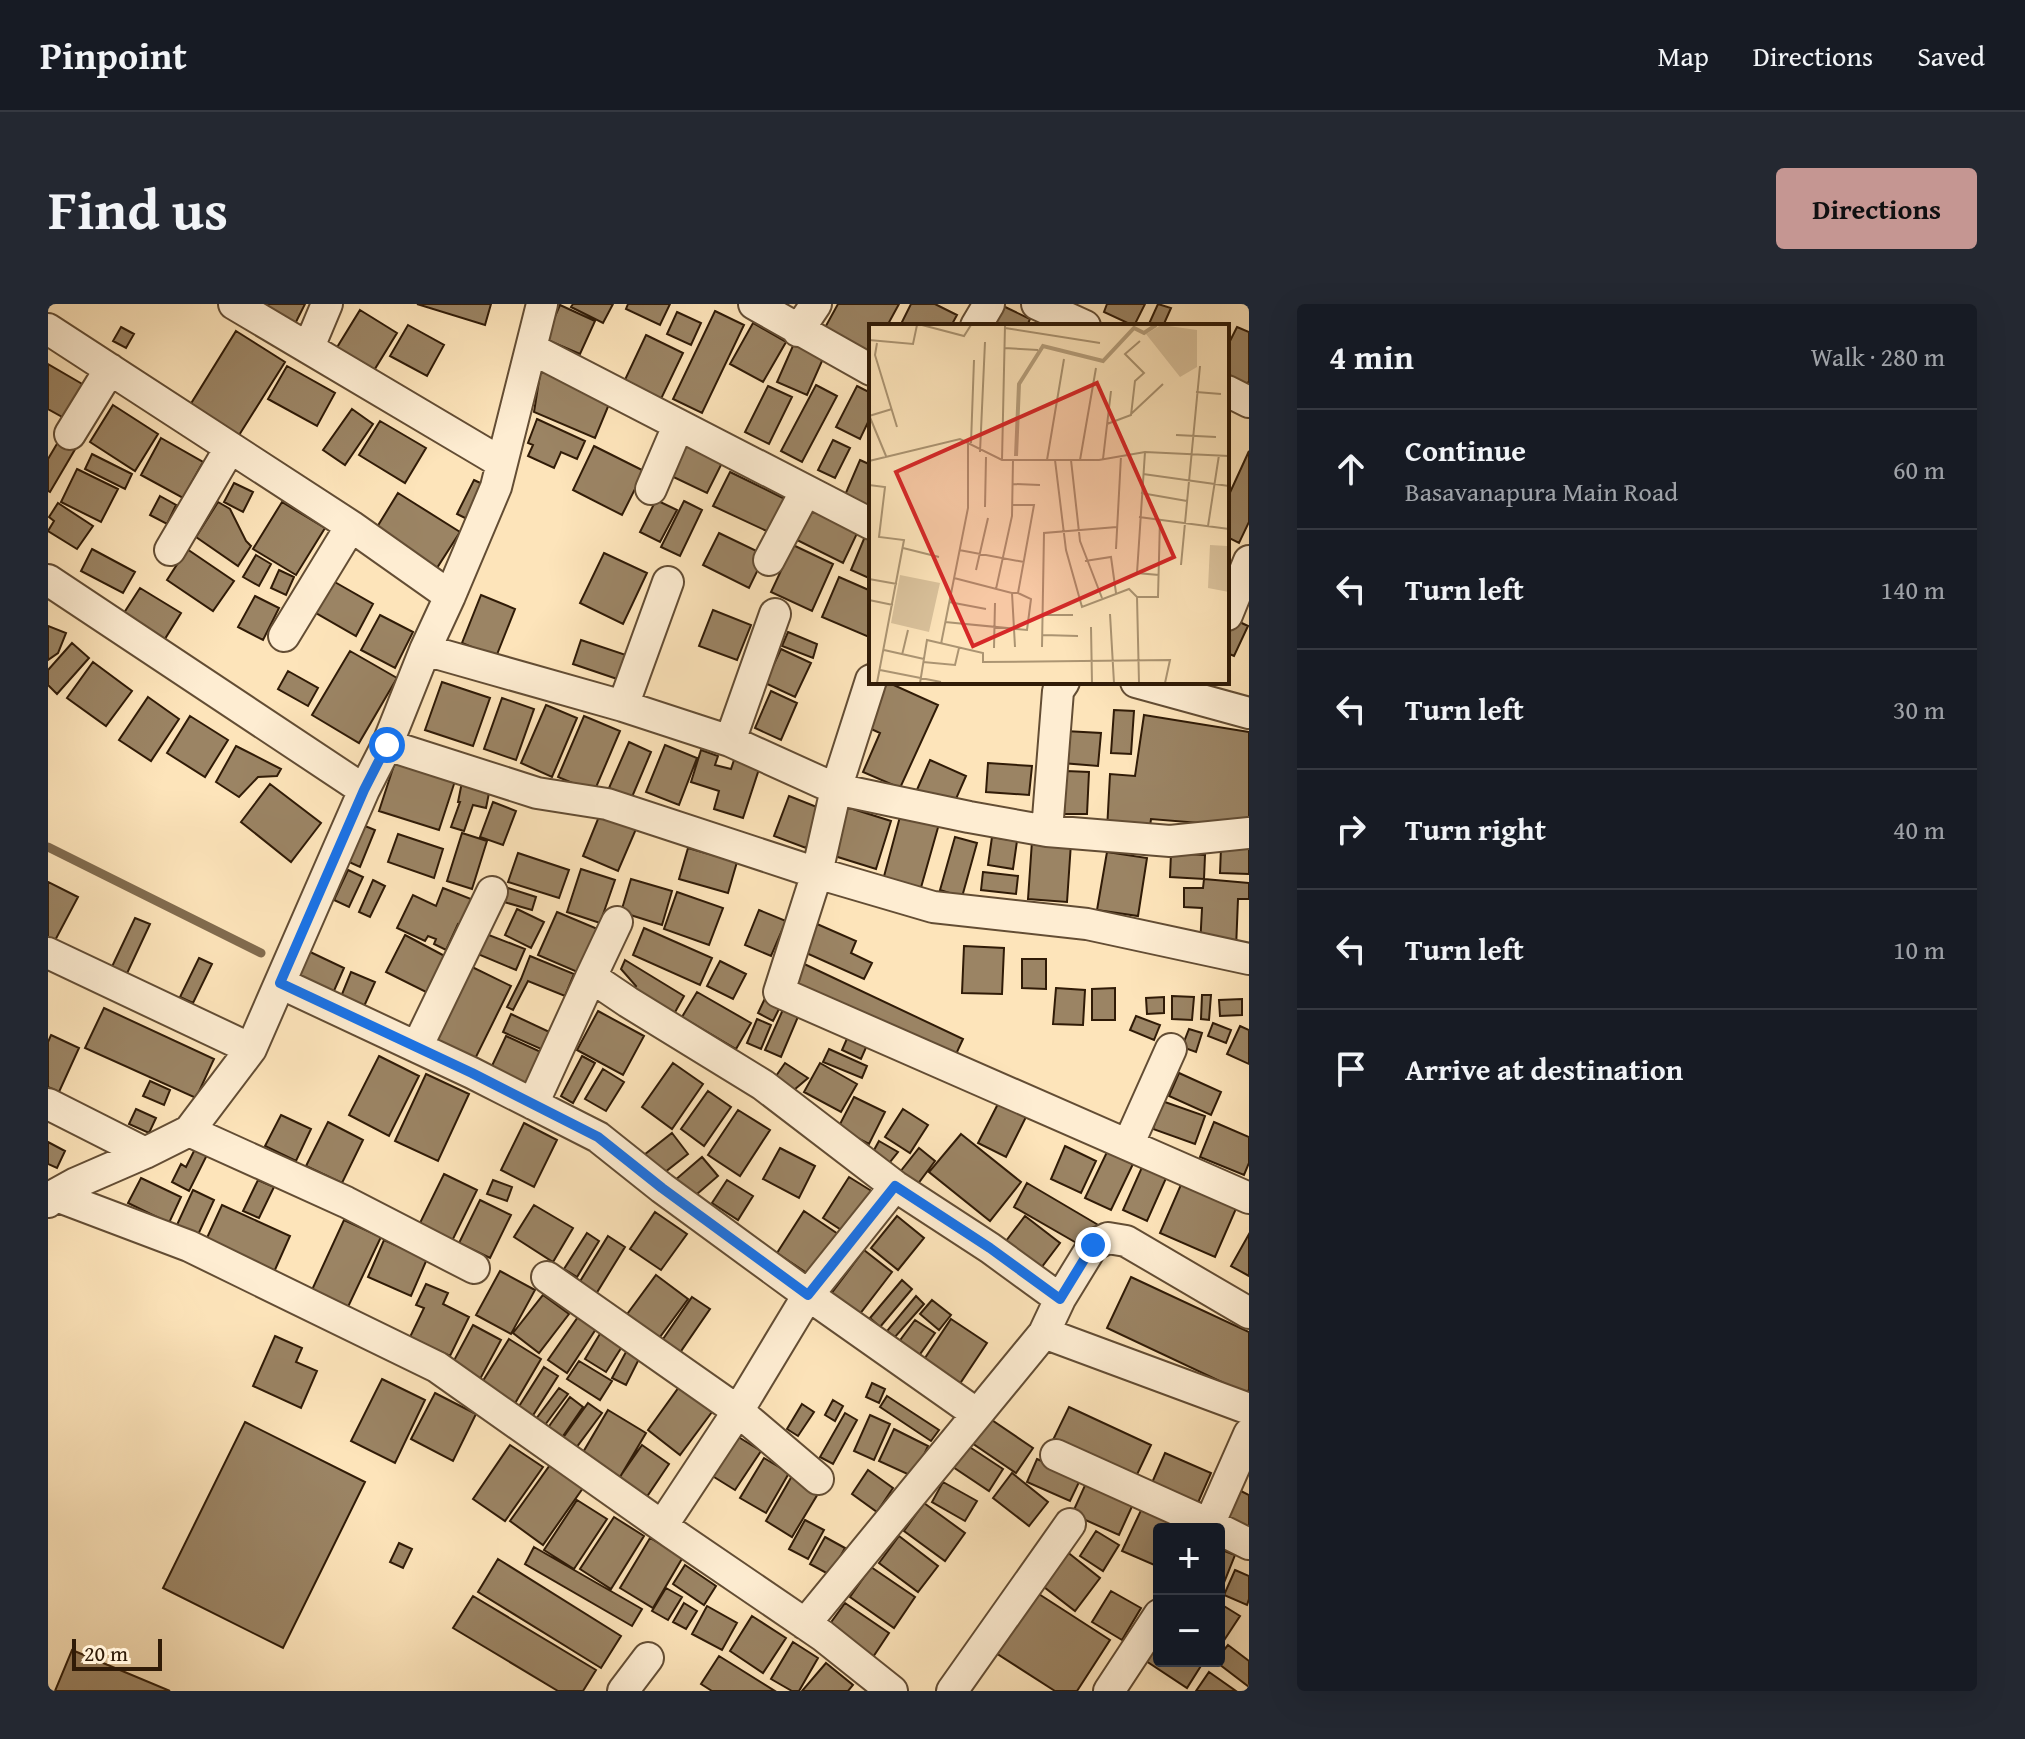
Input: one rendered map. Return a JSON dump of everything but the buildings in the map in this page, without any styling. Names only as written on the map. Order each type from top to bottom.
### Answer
[{"type":"street","points":[[234,304],[309,347],[495,485]]},
{"type":"street","points":[[309,347],[327,304]]},
{"type":"street","points":[[57,1187],[145,1153],[189,1131],[251,1049],[364,790],[387,745],[495,485],[542,304]]},
{"type":"street","points":[[754,304],[869,369]]},
{"type":"street","points":[[798,331],[816,304]]},
{"type":"street","points":[[977,324],[989,304]]},
{"type":"street","points":[[1037,304],[1081,324]]},
{"type":"street","points":[[48,329],[351,526],[450,596]]},
{"type":"street","points":[[532,349],[869,523]]},
{"type":"street","points":[[70,434],[110,369]]},
{"type":"street","points":[[1229,392],[1249,402]]},
{"type":"street","points":[[651,489],[678,426]]},
{"type":"street","points":[[170,550],[230,448]]},
{"type":"street","points":[[769,560],[805,492]]},
{"type":"street","points":[[284,636],[351,526]]},
{"type":"street","points":[[1229,547],[1249,559],[1229,610]]},
{"type":"street","points":[[48,580],[364,790]]},
{"type":"street","points":[[623,706],[668,582]]},
{"type":"street","points":[[730,741],[775,614]]},
{"type":"street","points":[[425,650],[623,706],[730,741],[836,789],[1047,831],[1170,841],[1249,833]]},
{"type":"street","points":[[870,684],[836,789],[817,873],[779,992],[1249,1198]]},
{"type":"street","points":[[1047,831],[1058,691],[1063,684]]},
{"type":"street","points":[[1143,684],[1249,713]]},
{"type":"street","points":[[387,745],[537,793],[607,804],[817,873],[933,907],[1087,924],[1249,959]]},
{"type":"street","points":[[417,1047],[492,892]]},
{"type":"street","points":[[533,1104],[617,922]]},
{"type":"street","points":[[48,953],[251,1049]]},
{"type":"street","points":[[591,977],[763,1085],[895,1186],[990,1248],[1060,1299]]},
{"type":"street","points":[[280,983],[598,1137],[808,1295],[977,1414]]},
{"type":"street","points":[[1128,1145],[1171,1049]]},
{"type":"street","points":[[48,1104],[145,1153]]},
{"type":"street","points":[[189,1131],[346,1202],[474,1268]]},
{"type":"street","points":[[662,1526],[738,1411],[808,1295],[895,1186]]},
{"type":"street","points":[[57,1187],[189,1246],[437,1367],[805,1624],[892,1691]]},
{"type":"street","points":[[805,1624],[1044,1333],[1060,1299],[1093,1245],[1108,1238],[1126,1241],[1249,1313]]},
{"type":"street","points":[[547,1277],[738,1411],[818,1479]]},
{"type":"street","points":[[1044,1333],[1249,1409]]},
{"type":"street","points":[[1209,1523],[1249,1434]]},
{"type":"street","points":[[1056,1455],[1202,1523]]},
{"type":"street","points":[[952,1691],[1070,1524]]},
{"type":"street","points":[[1225,1533],[1249,1544]]},
{"type":"street","points":[[1109,1691],[1153,1624]]},
{"type":"street","points":[[623,1691],[648,1658]]},
{"type":"waterway","points":[[48,847],[261,953]]},
{"type":"route","points":[[387,745],[364,790],[280,983],[472,1073],[598,1137],[808,1295],[895,1186],[990,1248],[1060,1299],[1093,1245]]}]
